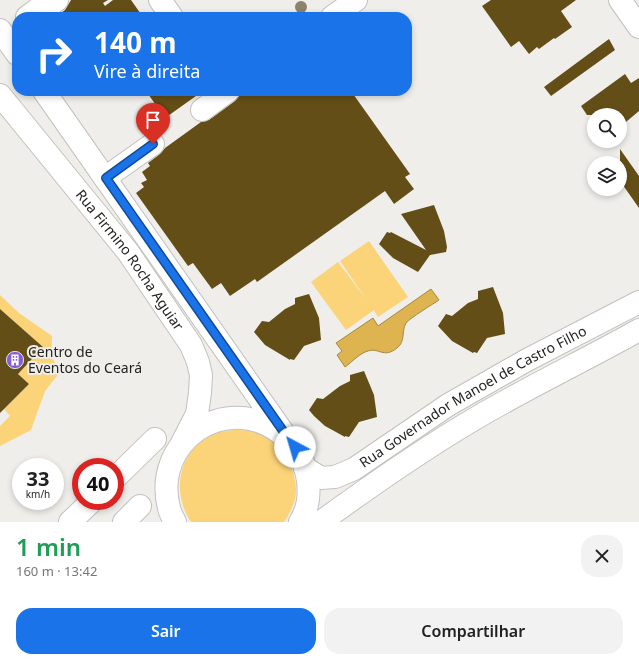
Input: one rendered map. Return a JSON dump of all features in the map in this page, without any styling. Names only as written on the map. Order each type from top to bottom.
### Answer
[{"type":"street","points":[[160,0],[168,12]]},
{"type":"street","points":[[339,12],[356,0]]},
{"type":"street","points":[[620,0],[639,27]]},
{"type":"street","points":[[12,27],[0,30],[12,47]]},
{"type":"street","points":[[0,48],[12,59]]},
{"type":"street","name":"Rua Firmino Rocha Aguiar","points":[[0,95],[128,252],[192,345],[200,368],[200,394],[197,414],[182,443]]},
{"type":"street","name":"Rua Firmino Rocha Aguiar","points":[[48,96],[295,447],[306,468]]},
{"type":"street","points":[[202,110],[221,96]]},
{"type":"street","points":[[106,178],[153,144]]},
{"type":"street","name":"Rua Governador Manoel de Castro Filho","points":[[306,468],[321,478],[335,476],[354,469],[448,405],[527,360],[639,302]]},
{"type":"street","points":[[588,329],[600,352]]},
{"type":"street","name":"Rua Governador Manoel de Castro Filho","points":[[318,522],[322,521],[407,461],[473,420],[554,374],[600,352],[639,330]]},
{"type":"street","points":[[175,522],[169,509],[166,486],[170,463],[182,443],[199,428],[221,419],[245,418],[268,424],[288,438]]},
{"type":"street","points":[[124,469],[155,439]]},
{"type":"street","points":[[393,442],[407,461]]},
{"type":"street","points":[[300,522],[308,502],[309,485],[306,468]]},
{"type":"street","points":[[124,522],[140,506]]},
{"type":"street","points":[[70,522],[83,510]]},
{"type":"shaded area","points":[[369,241],[408,297],[378,317],[374,310],[346,330],[311,282],[338,262],[366,299],[340,261]]},
{"type":"shaded area","points":[[431,289],[439,300],[406,323],[402,342],[397,348],[388,353],[375,350],[365,352],[345,367],[337,355],[342,351],[336,343],[373,318],[378,326]]},
{"type":"shaded area","points":[[0,295],[19,313],[52,336],[51,357],[61,371],[45,391],[31,430],[0,446],[0,426],[10,416],[4,409],[29,384],[18,374],[43,347],[0,309]]},
{"type":"shaded area","points":[[235,430],[251,431],[262,435],[278,447],[289,463],[295,481],[296,495],[292,507],[284,522],[191,522],[181,497],[180,484],[182,471],[187,459],[194,448],[204,440],[219,432]]},
{"type":"building","points":[[71,0],[108,0],[103,3],[105,6],[113,0],[131,0],[139,12],[62,12]]},
{"type":"building","points":[[491,0],[576,0],[561,11],[572,27],[539,49],[537,47],[529,54],[519,41],[511,47],[482,6]]},
{"type":"building","points":[[609,39],[615,50],[551,96],[544,87]]},
{"type":"building","points":[[625,74],[631,83],[639,78],[639,111],[627,121],[627,108],[587,108],[587,115],[581,106]]},
{"type":"building","points":[[150,96],[196,96],[165,118]]},
{"type":"building","points":[[239,96],[355,96],[410,174],[405,177],[414,189],[394,204],[385,191],[257,282],[255,279],[230,296],[221,283],[212,289],[193,263],[188,266],[136,193],[144,187],[141,183],[147,180],[142,172],[150,166],[148,163],[165,148],[201,122],[209,120],[235,101]]},
{"type":"building","points":[[620,149],[625,156],[620,156]]},
{"type":"building","points":[[627,159],[639,176],[639,208],[627,191]]},
{"type":"building","points":[[434,205],[444,231],[447,247],[446,252],[430,255],[418,272],[393,258],[379,244],[387,232],[391,232],[426,250],[401,214]]},
{"type":"building","points":[[493,287],[503,313],[505,334],[487,338],[477,353],[473,353],[452,341],[438,326],[446,314],[452,316],[468,303],[478,299],[478,291]]},
{"type":"building","points":[[309,294],[319,318],[321,340],[304,346],[294,360],[290,360],[265,345],[254,332],[262,321],[269,322],[285,309],[295,304],[295,298]]},
{"type":"building","name":"Centro de Eventos do Ceará","points":[[0,309],[43,347],[18,374],[29,384],[0,413]]},
{"type":"building","points":[[364,371],[374,395],[377,417],[359,422],[349,437],[345,437],[325,426],[309,410],[317,398],[323,399],[340,386],[350,381],[350,375]]},
{"type":"place","name":"Centro de Eventos do Ceará","points":[[15,360]]},
{"type":"route","points":[[153,144],[106,178],[244,378],[295,447]]}]
